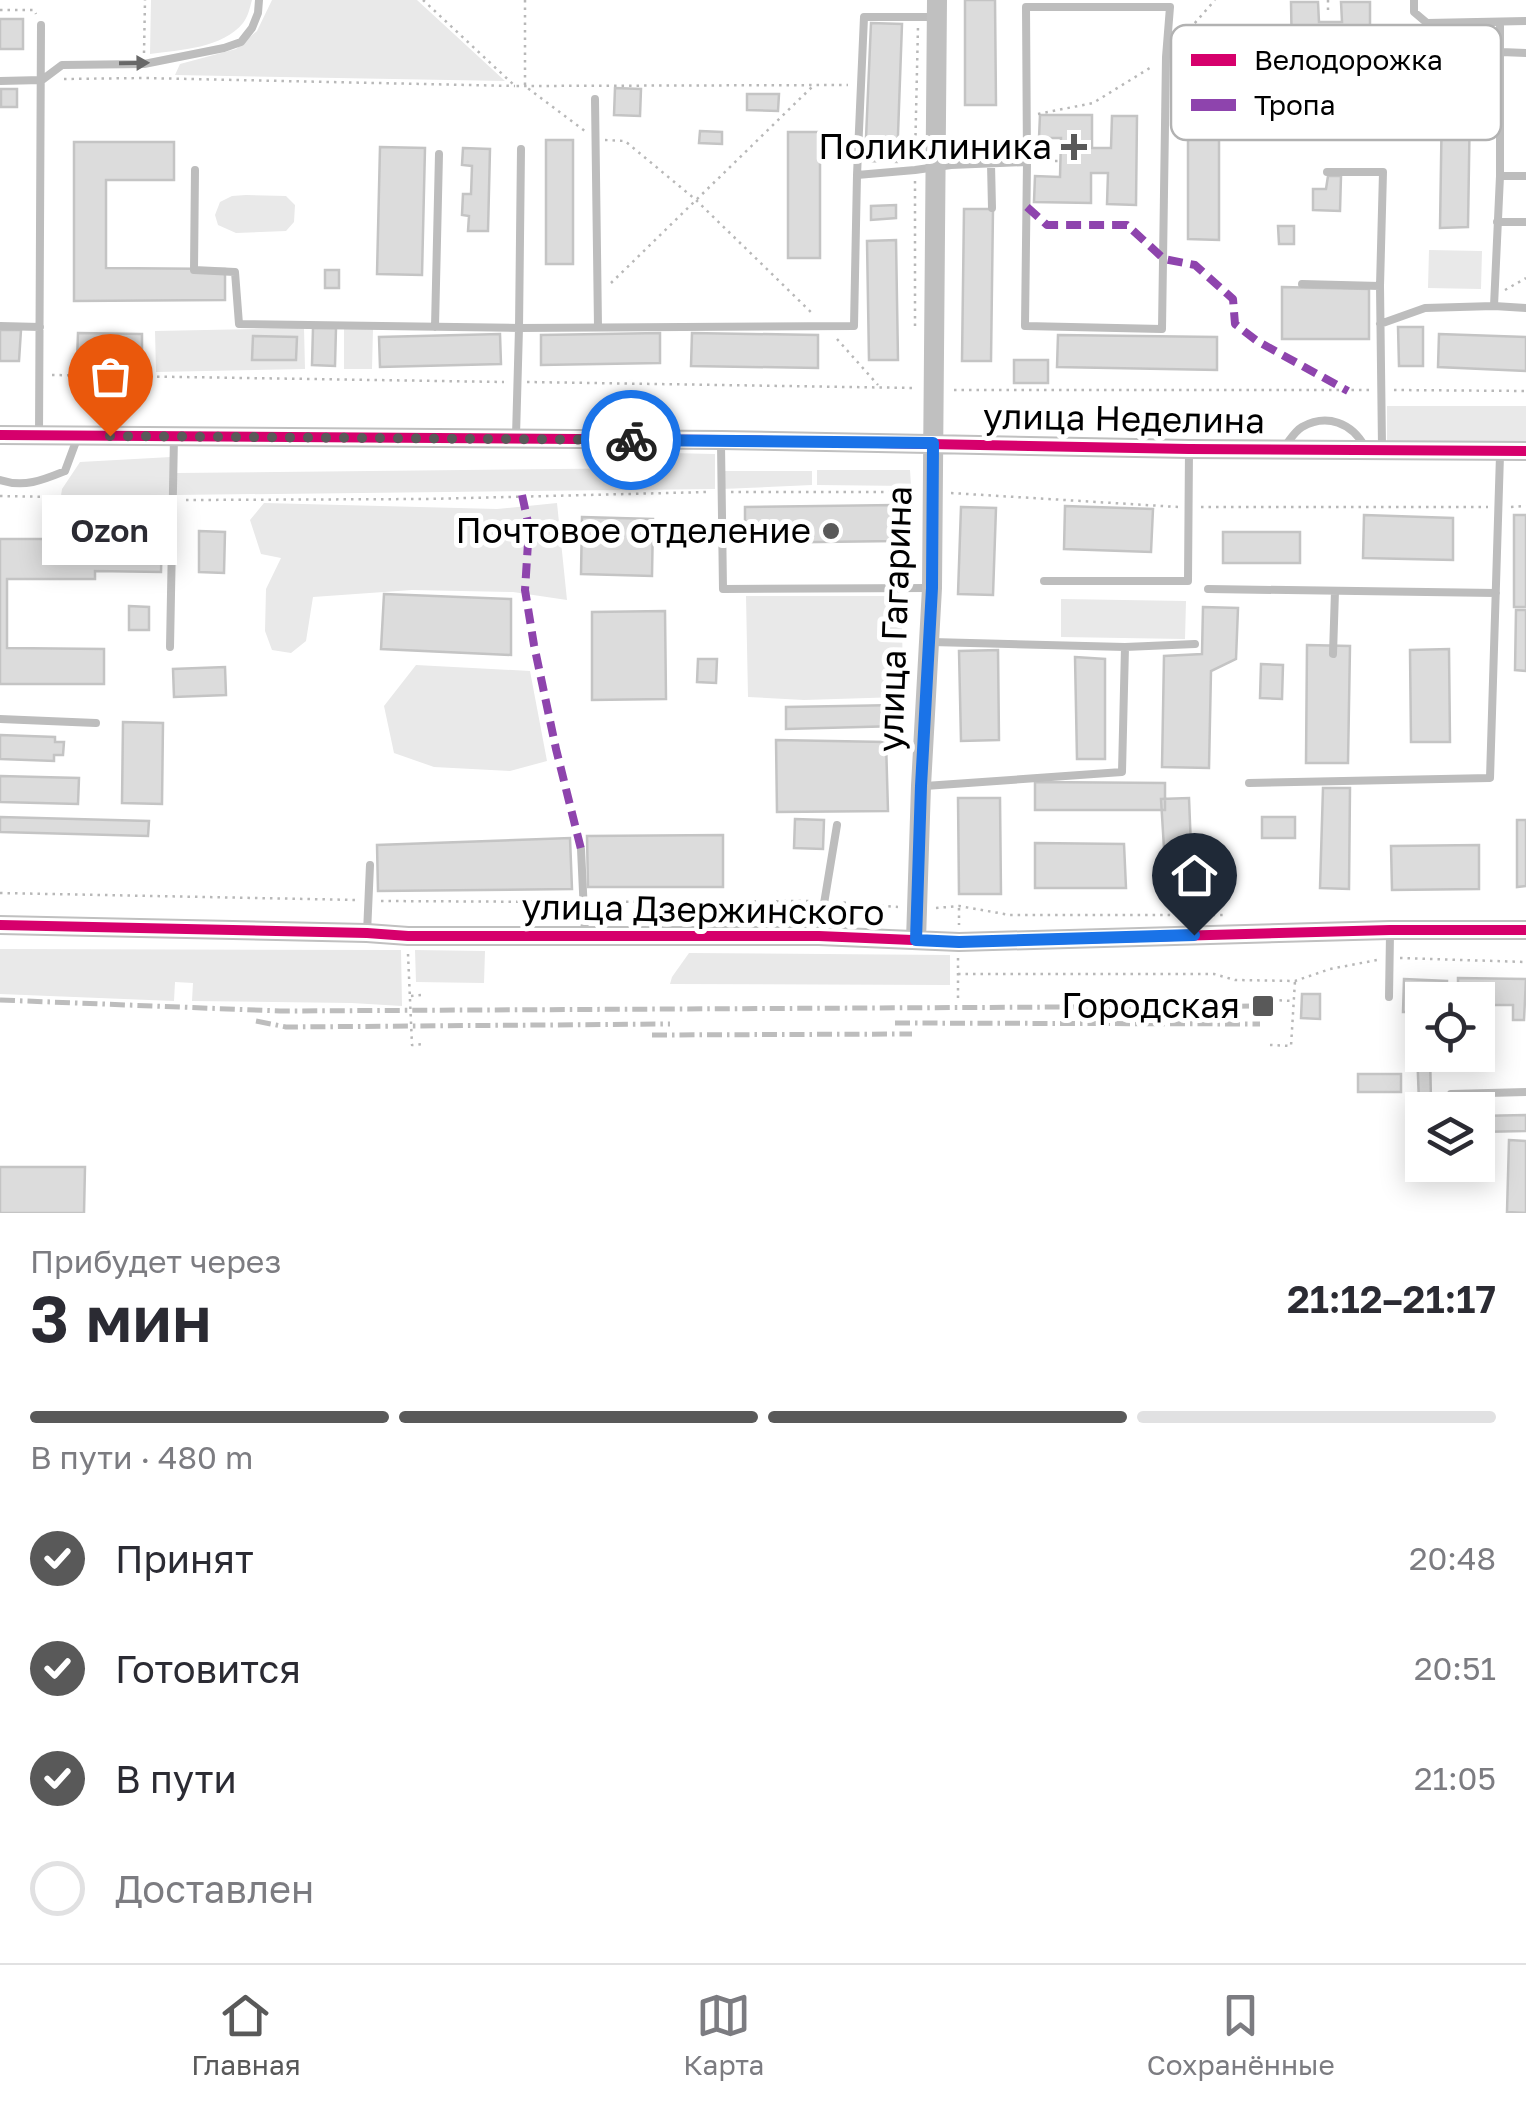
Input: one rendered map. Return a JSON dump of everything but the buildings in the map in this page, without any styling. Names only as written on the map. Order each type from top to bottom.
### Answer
[{"type":"street","name":"улица Гагарина","points":[[916,940],[932,588],[937,8]]},
{"type":"street","name":"улица Неделина","points":[[0,435],[1526,451]]},
{"type":"street","name":"улица Дзержинского","points":[[0,925],[408,936],[819,936],[959,942],[1526,930]]},
{"type":"lane","points":[[0,81],[42,80],[62,65],[144,64],[224,48],[241,42],[252,28],[260,0]]},
{"type":"lane","points":[[1414,0],[1414,12],[1428,23],[1526,21]]},
{"type":"lane","points":[[1026,7],[1170,8],[1162,329],[1025,326],[1027,162],[1026,7]]},
{"type":"lane","points":[[195,170],[194,270],[235,272],[239,324],[519,328],[854,326],[864,17],[937,8]]},
{"type":"lane","points":[[39,435],[41,25]]},
{"type":"lane","points":[[1501,52],[1526,53]]},
{"type":"lane","points":[[595,99],[598,326]]},
{"type":"lane","points":[[1494,306],[1500,140]]},
{"type":"lane","points":[[516,439],[521,149]]},
{"type":"lane","points":[[435,327],[439,154]]},
{"type":"lane","points":[[856,175],[951,164],[1027,162]]},
{"type":"lane","points":[[991,164],[992,208]]},
{"type":"lane","points":[[1327,172],[1383,172],[1382,390],[1375,451]]},
{"type":"lane","points":[[1500,176],[1526,176]]},
{"type":"lane","points":[[1497,222],[1526,222]]},
{"type":"lane","points":[[1302,284],[1380,286]]},
{"type":"lane","points":[[1380,324],[1425,308],[1526,308]]},
{"type":"lane","points":[[0,326],[40,327]]},
{"type":"lane","points":[[1281,450],[1300,428],[1328,420],[1352,428],[1375,451]]},
{"type":"lane","points":[[0,480],[38,483],[65,470],[78,436]]},
{"type":"lane","points":[[170,647],[174,436]]},
{"type":"lane","points":[[721,440],[723,589],[932,588]]},
{"type":"lane","points":[[1044,581],[1188,581],[1189,449]]},
{"type":"lane","points":[[1249,783],[1490,778],[1500,451]]},
{"type":"lane","points":[[678,540],[721,539]]},
{"type":"lane","points":[[1208,589],[1496,593]]},
{"type":"lane","points":[[1333,654],[1335,591]]},
{"type":"lane","points":[[928,642],[1125,647],[1195,644]]},
{"type":"lane","points":[[921,786],[1122,772],[1125,647]]},
{"type":"lane","points":[[0,719],[96,723]]},
{"type":"lane","points":[[819,936],[838,824]]},
{"type":"lane","points":[[581,849],[585,937]]},
{"type":"lane","points":[[367,933],[370,865]]},
{"type":"lane","points":[[1390,930],[1390,997]]},
{"type":"lane","points":[[1495,1093],[1526,1092]]},
{"type":"path","points":[[144,64],[146,0]]},
{"type":"path","points":[[423,0],[516,86]]},
{"type":"path","points":[[524,86],[525,0]]},
{"type":"path","points":[[1194,25],[1216,0]]},
{"type":"path","points":[[1328,0],[1328,15]]},
{"type":"path","points":[[0,10],[34,10],[41,25]]},
{"type":"path","points":[[1036,114],[1093,103],[1171,51]]},
{"type":"path","points":[[42,80],[144,78],[516,86],[861,85]]},
{"type":"path","points":[[598,296],[814,85]]},
{"type":"path","points":[[524,86],[596,140],[625,141],[696,200],[826,326],[879,386]]},
{"type":"path","points":[[1027,162],[1058,161]]},
{"type":"path","points":[[1495,295],[1526,278]]},
{"type":"path","points":[[39,375],[915,388]]},
{"type":"path","points":[[948,390],[1526,392]]},
{"type":"path","points":[[0,496],[428,499],[932,492],[1189,508],[1526,506]]},
{"type":"path","points":[[0,893],[824,902],[917,908],[959,906],[1010,915]]},
{"type":"path","points":[[408,936],[412,1045],[424,1044]]},
{"type":"path","points":[[958,974],[1214,974],[1235,980],[1295,981],[1330,969],[1390,957],[1526,962]]},
{"type":"path","points":[[1270,1046],[1291,1046],[1295,981]]},
{"type":"path","points":[[958,988],[958,998]]},
{"type":"path","points":[[410,996],[422,995]]},
{"type":"path","points":[[1272,1000],[1294,1002]]},
{"type":"shaded area","points":[[151,0],[252,0],[243,23],[224,38],[150,54]]},
{"type":"shaded area","points":[[272,0],[417,0],[505,81],[175,75],[180,64],[236,49],[257,31]]},
{"type":"shaded area","points":[[246,195],[286,196],[295,205],[294,222],[286,231],[236,233],[218,225],[215,215],[220,202]]},
{"type":"shaded area","points":[[1429,250],[1482,251],[1481,289],[1428,288]]},
{"type":"shaded area","points":[[304,328],[305,369],[156,372],[155,331]]},
{"type":"shaded area","points":[[344,329],[373,329],[372,369],[344,369]]},
{"type":"shaded area","points":[[1387,406],[1526,406],[1526,445],[1387,445]]},
{"type":"shaded area","points":[[670,453],[715,454],[715,489],[177,495],[177,473],[658,468]]},
{"type":"shaded area","points":[[171,457],[169,531],[56,530],[62,489],[80,462]]},
{"type":"shaded area","points":[[817,470],[910,470],[911,486],[817,485]]},
{"type":"shaded area","points":[[722,471],[812,471],[812,485],[722,489]]},
{"type":"shaded area","points":[[264,503],[497,509],[557,503],[567,600],[513,592],[412,590],[313,597],[306,641],[291,653],[272,650],[265,631],[266,589],[281,558],[261,554],[250,520]]},
{"type":"shaded area","points":[[746,596],[886,596],[887,627],[902,627],[900,697],[748,697]]},
{"type":"shaded area","points":[[1061,599],[1186,601],[1185,639],[1061,637]]},
{"type":"shaded area","points":[[416,665],[530,671],[547,761],[510,771],[434,767],[394,753],[384,706]]},
{"type":"shaded area","points":[[0,949],[401,950],[402,1006],[192,1001],[193,983],[175,982],[174,1001],[0,994]]},
{"type":"shaded area","points":[[415,950],[485,951],[484,983],[416,982]]},
{"type":"shaded area","points":[[689,953],[950,955],[950,985],[670,984]]},
{"type":"railway","points":[[0,1000],[280,1011],[1263,1006]]},
{"type":"railway","points":[[256,1021],[286,1027],[670,1024]]},
{"type":"railway","points":[[895,1023],[1260,1024]]},
{"type":"railway","points":[[652,1035],[912,1034]]},
{"type":"marked path","points":[[1027,207],[1047,225],[1127,225],[1164,259],[1195,265],[1233,299],[1235,324],[1257,341],[1348,391]]},
{"type":"marked path","points":[[522,495],[529,527],[525,590],[534,645],[581,849]]},
{"type":"cycle path","points":[[0,435],[1526,451]]},
{"type":"cycle path","points":[[0,925],[408,936],[819,936],[959,942],[1526,930]]},
{"type":"way so far","points":[[110,436],[631,440]]},
{"type":"place","name":"Поликлиника","points":[[1074,147]]},
{"type":"place","name":"Ozon","points":[[110,436]]},
{"type":"place","name":"Почтовое отделение","points":[[831,531]]},
{"type":"place","name":"Городская","points":[[1263,1006]]},
{"type":"route","points":[[631,440],[933,443],[932,588],[916,940],[1194,935]]}]
